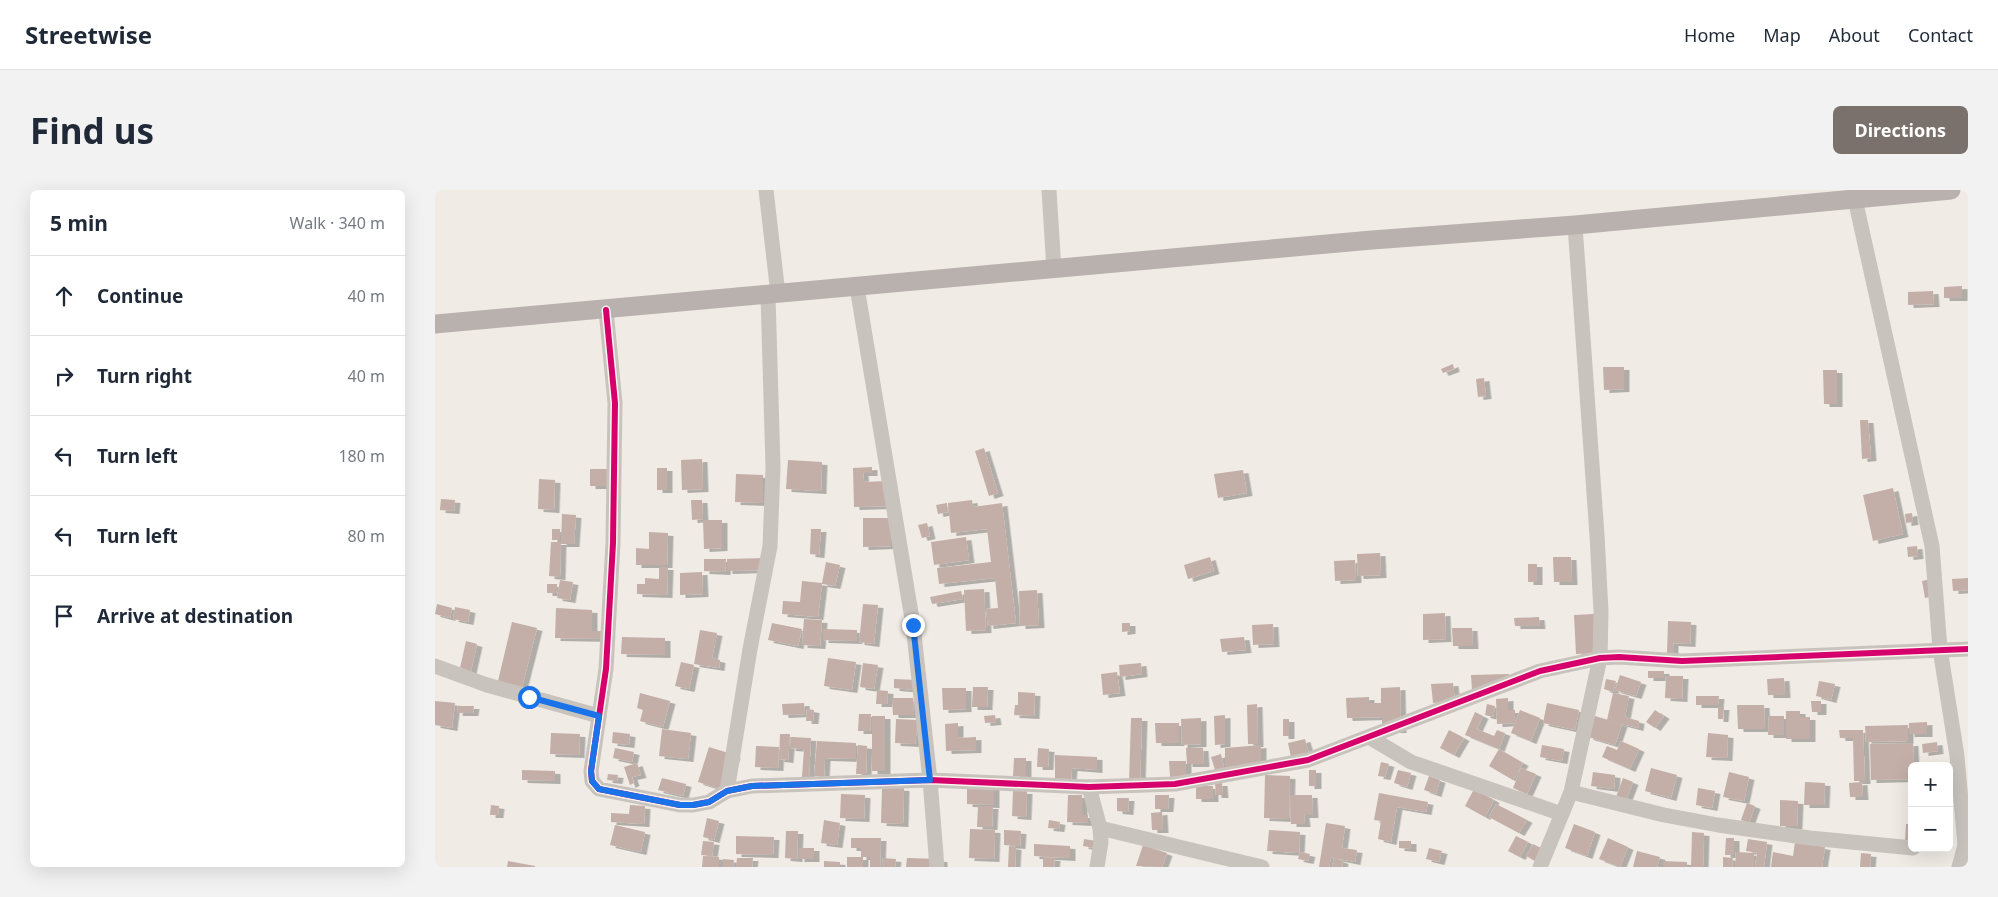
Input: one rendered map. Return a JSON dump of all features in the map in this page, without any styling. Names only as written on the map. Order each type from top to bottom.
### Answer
[{"type":"main road","points":[[435,324],[1372,240],[1575,226],[1853,194],[1951,190]]},
{"type":"street","points":[[727,791],[750,649],[770,546],[773,467],[773,295],[766,190]]},
{"type":"street","points":[[1049,190],[1054,270]]},
{"type":"street","points":[[1853,194],[1932,546],[1940,649],[1957,756],[1966,845],[1959,867]]},
{"type":"street","points":[[1540,867],[1571,792],[1600,658],[1601,612],[1597,535],[1575,226]]},
{"type":"street","points":[[857,287],[913,625],[930,780],[937,867]]},
{"type":"street","points":[[605,310],[615,403],[613,503],[605,669],[591,771],[592,781],[599,789],[680,805],[693,805],[709,802],[727,791],[752,786],[930,780],[1089,787],[1175,784],[1308,760],[1540,670],[1600,658],[1619,657],[1682,661],[1782,658],[1968,648]]},
{"type":"street","points":[[435,666],[487,685],[599,716]]},
{"type":"street","points":[[1369,737],[1411,762],[1562,814]]},
{"type":"street","points":[[1089,787],[1101,842],[1097,867]]},
{"type":"street","points":[[1571,792],[1664,815],[1718,825],[1810,838],[1908,848]]},
{"type":"street","points":[[1099,828],[1262,867]]},
{"type":"street","points":[[1953,846],[1966,845]]},
{"type":"building","points":[[1962,286],[1962,298],[1944,298],[1944,287]]},
{"type":"building","points":[[1933,291],[1934,304],[1908,305],[1908,292]]},
{"type":"building","points":[[1453,364],[1454,369],[1443,373],[1441,369]]},
{"type":"building","points":[[1603,367],[1624,367],[1624,389],[1604,390]]},
{"type":"building","points":[[1823,370],[1837,370],[1837,404],[1824,404]]},
{"type":"building","points":[[1484,378],[1486,396],[1478,397],[1476,379]]},
{"type":"building","points":[[1860,420],[1868,420],[1871,458],[1862,459]]},
{"type":"building","points":[[984,448],[998,493],[989,496],[975,451]]},
{"type":"building","points":[[702,459],[703,489],[682,490],[681,460]]},
{"type":"building","points":[[788,460],[822,462],[821,491],[786,489]]},
{"type":"building","points":[[872,467],[872,473],[863,473],[864,482],[887,481],[888,506],[854,507],[853,468]]},
{"type":"building","points":[[657,468],[667,468],[667,490],[657,490]]},
{"type":"building","points":[[590,469],[613,469],[613,486],[590,486]]},
{"type":"building","points":[[1243,470],[1247,493],[1218,498],[1214,474]]},
{"type":"building","points":[[736,474],[763,475],[763,503],[735,502]]},
{"type":"building","points":[[539,479],[555,480],[554,510],[538,509]]},
{"type":"building","points":[[1893,488],[1903,534],[1873,541],[1863,495]]},
{"type":"building","points":[[441,499],[455,500],[454,511],[440,510]]},
{"type":"building","points":[[691,500],[702,500],[703,519],[692,520]]},
{"type":"building","points":[[972,500],[973,507],[1002,503],[1016,623],[988,626],[986,609],[998,608],[995,578],[939,584],[937,568],[991,562],[987,529],[951,533],[948,503]]},
{"type":"building","points":[[947,503],[948,512],[938,514],[936,505]]},
{"type":"building","points":[[1912,513],[1913,522],[1906,523],[1905,514]]},
{"type":"building","points":[[562,514],[576,515],[574,544],[561,544]]},
{"type":"building","points":[[863,518],[891,518],[891,546],[863,547]]},
{"type":"building","points":[[703,520],[722,520],[722,548],[704,549]]},
{"type":"building","points":[[927,523],[930,536],[922,538],[918,525]]},
{"type":"building","points":[[552,529],[560,529],[560,540],[552,540]]},
{"type":"building","points":[[811,529],[821,529],[819,555],[810,554]]},
{"type":"building","points":[[649,532],[668,533],[667,565],[636,565],[636,548],[649,549]]},
{"type":"building","points":[[966,537],[969,560],[934,565],[931,542]]},
{"type":"building","points":[[551,542],[561,542],[560,577],[549,576]]},
{"type":"building","points":[[1917,546],[1918,556],[1908,557],[1907,547]]},
{"type":"building","points":[[1380,553],[1381,575],[1358,576],[1357,554]]},
{"type":"building","points":[[1210,557],[1214,571],[1188,579],[1184,565]]},
{"type":"building","points":[[1553,557],[1571,557],[1572,582],[1554,582]]},
{"type":"building","points":[[765,558],[765,570],[727,571],[727,559]]},
{"type":"building","points":[[704,559],[726,559],[725,572],[704,571]]},
{"type":"building","points":[[1355,560],[1356,580],[1335,581],[1334,561]]},
{"type":"building","points":[[826,562],[840,565],[835,586],[822,584],[818,617],[782,614],[783,601],[800,602],[802,581],[822,583]]},
{"type":"building","points":[[1528,564],[1537,564],[1537,582],[1528,582]]},
{"type":"building","points":[[659,567],[668,567],[667,595],[637,594],[637,584],[645,584],[645,578],[659,579]]},
{"type":"building","points":[[702,572],[703,594],[680,595],[680,573]]},
{"type":"building","points":[[1968,578],[1968,590],[1953,591],[1952,579]]},
{"type":"building","points":[[1931,579],[1934,596],[1925,598],[1922,581]]},
{"type":"building","points":[[560,580],[573,582],[570,600],[557,598]]},
{"type":"building","points":[[547,584],[557,584],[557,593],[547,593]]},
{"type":"building","points":[[984,589],[986,630],[966,631],[964,590]]},
{"type":"building","points":[[1037,590],[1039,625],[1020,626],[1019,591]]},
{"type":"building","points":[[961,591],[963,599],[932,604],[930,597]]},
{"type":"building","points":[[437,604],[452,608],[450,618],[435,614]]},
{"type":"building","points":[[863,604],[878,605],[874,644],[859,642]]},
{"type":"building","points":[[455,607],[470,610],[468,622],[453,619]]},
{"type":"building","points":[[556,608],[592,610],[592,631],[607,631],[607,639],[555,638]]},
{"type":"building","points":[[1445,613],[1446,639],[1423,640],[1423,614]]},
{"type":"building","points":[[1594,614],[1595,653],[1576,654],[1574,615]]},
{"type":"building","points":[[1539,617],[1540,626],[1515,626],[1514,618]]},
{"type":"building","points":[[804,619],[822,620],[820,646],[802,645]]},
{"type":"building","points":[[1668,621],[1691,622],[1690,644],[1673,643],[1673,655],[1667,654]]},
{"type":"building","points":[[512,622],[537,628],[522,687],[498,681]]},
{"type":"building","points":[[772,623],[802,629],[798,646],[768,640]]},
{"type":"building","points":[[1122,623],[1130,623],[1130,631],[1122,632]]},
{"type":"building","points":[[1273,624],[1274,644],[1253,645],[1252,625]]},
{"type":"building","points":[[1452,628],[1472,628],[1473,646],[1453,646]]},
{"type":"building","points":[[823,629],[857,630],[857,641],[823,640]]},
{"type":"building","points":[[700,630],[717,633],[712,658],[720,660],[719,668],[694,664]]},
{"type":"building","points":[[622,637],[665,638],[665,655],[621,654]]},
{"type":"building","points":[[1244,637],[1246,650],[1222,652],[1220,639]]},
{"type":"building","points":[[466,641],[477,644],[471,671],[460,668]]},
{"type":"building","points":[[828,658],[856,662],[852,690],[824,686]]},
{"type":"building","points":[[681,662],[694,665],[689,689],[675,686]]},
{"type":"building","points":[[863,663],[878,665],[874,689],[860,687]]},
{"type":"building","points":[[1141,663],[1142,674],[1120,677],[1119,665]]},
{"type":"building","points":[[1648,671],[1664,671],[1664,678],[1648,678]]},
{"type":"building","points":[[1117,672],[1120,693],[1103,695],[1101,674]]},
{"type":"building","points":[[1509,674],[1509,681],[1472,690],[1471,675]]},
{"type":"building","points":[[1620,675],[1641,682],[1636,696],[1615,690]]},
{"type":"building","points":[[1666,676],[1683,676],[1682,699],[1665,698]]},
{"type":"building","points":[[1784,678],[1785,695],[1768,695],[1767,679]]},
{"type":"building","points":[[894,679],[918,680],[917,690],[894,688]]},
{"type":"building","points":[[1606,679],[1616,681],[1613,692],[1604,689]]},
{"type":"building","points":[[1819,681],[1835,684],[1831,700],[1816,696]]},
{"type":"building","points":[[1453,683],[1455,701],[1433,703],[1431,684]]},
{"type":"building","points":[[973,687],[988,687],[987,707],[972,707]]},
{"type":"building","points":[[1400,687],[1401,730],[1382,730],[1382,717],[1347,718],[1346,698],[1369,697],[1369,703],[1381,703],[1381,688]]},
{"type":"building","points":[[942,688],[966,688],[966,709],[943,710]]},
{"type":"building","points":[[877,690],[888,691],[887,704],[876,704]]},
{"type":"building","points":[[1018,692],[1035,693],[1034,716],[1014,715],[1015,705],[1018,705]]},
{"type":"building","points":[[640,693],[670,701],[663,727],[640,721],[643,710],[637,708]]},
{"type":"building","points":[[1613,693],[1629,696],[1625,717],[1639,721],[1638,728],[1607,720]]},
{"type":"building","points":[[1696,696],[1719,696],[1718,705],[1696,705]]},
{"type":"building","points":[[892,698],[913,698],[914,715],[893,715]]},
{"type":"building","points":[[1508,698],[1508,710],[1515,710],[1515,723],[1497,724],[1496,699]]},
{"type":"building","points":[[435,701],[455,703],[452,728],[435,725]]},
{"type":"building","points":[[1811,701],[1821,701],[1821,712],[1812,712]]},
{"type":"building","points":[[804,703],[805,714],[783,715],[782,704]]},
{"type":"building","points":[[1547,703],[1579,710],[1575,730],[1543,723]]},
{"type":"building","points":[[1257,704],[1258,744],[1248,744],[1247,705]]},
{"type":"building","points":[[1487,704],[1495,706],[1493,717],[1485,715]]},
{"type":"building","points":[[1737,705],[1764,705],[1765,729],[1738,729]]},
{"type":"building","points":[[458,706],[474,706],[473,713],[457,713]]},
{"type":"building","points":[[1718,707],[1724,707],[1723,719],[1718,719]]},
{"type":"building","points":[[807,709],[814,710],[813,721],[806,721]]},
{"type":"building","points":[[1520,710],[1540,718],[1531,741],[1511,733]]},
{"type":"building","points":[[1655,710],[1664,716],[1655,728],[1646,722]]},
{"type":"building","points":[[1786,711],[1800,711],[1800,717],[1810,717],[1810,739],[1786,739]]},
{"type":"building","points":[[1475,712],[1483,716],[1477,729],[1494,736],[1497,730],[1505,733],[1499,749],[1465,735]]},
{"type":"building","points":[[859,714],[871,714],[870,731],[858,731]]},
{"type":"building","points":[[995,715],[996,722],[985,723],[984,716]]},
{"type":"building","points":[[1225,715],[1225,744],[1215,745],[1214,716]]},
{"type":"building","points":[[872,716],[885,716],[885,771],[872,771]]},
{"type":"building","points":[[1595,716],[1622,724],[1615,745],[1588,737]]},
{"type":"building","points":[[1769,716],[1784,716],[1784,735],[1768,735]]},
{"type":"building","points":[[1131,718],[1142,718],[1140,782],[1129,782]]},
{"type":"building","points":[[1201,718],[1201,744],[1182,745],[1181,719]]},
{"type":"building","points":[[896,719],[918,720],[915,744],[895,743]]},
{"type":"building","points":[[1283,719],[1289,719],[1289,736],[1283,736]]},
{"type":"building","points":[[1927,722],[1927,734],[1909,734],[1909,723]]},
{"type":"building","points":[[958,723],[958,738],[976,737],[976,750],[946,751],[945,724]]},
{"type":"building","points":[[1155,723],[1179,723],[1179,743],[1156,743]]},
{"type":"building","points":[[1908,725],[1908,741],[1866,742],[1865,726]]},
{"type":"building","points":[[662,729],[691,733],[688,759],[659,756]]},
{"type":"building","points":[[1449,730],[1464,738],[1454,755],[1440,748]]},
{"type":"building","points":[[1839,730],[1863,730],[1865,781],[1854,781],[1853,738],[1840,738]]},
{"type":"building","points":[[613,732],[630,734],[629,745],[612,743]]},
{"type":"building","points":[[551,733],[580,734],[579,755],[550,754]]},
{"type":"building","points":[[1708,733],[1728,735],[1727,758],[1706,757]]},
{"type":"building","points":[[780,734],[790,734],[788,760],[779,759]]},
{"type":"building","points":[[791,737],[811,738],[809,777],[802,777],[804,749],[790,748]]},
{"type":"building","points":[[1305,739],[1310,757],[1292,762],[1288,743]]},
{"type":"building","points":[[817,741],[856,743],[856,759],[825,758],[824,777],[814,776]]},
{"type":"building","points":[[1621,741],[1639,749],[1630,769],[1602,757],[1607,746],[1617,750]]},
{"type":"building","points":[[1937,742],[1938,751],[1923,753],[1922,744]]},
{"type":"building","points":[[1913,743],[1914,762],[1908,762],[1908,779],[1871,780],[1870,744]]},
{"type":"building","points":[[858,745],[867,746],[866,774],[856,774]]},
{"type":"building","points":[[1261,745],[1261,767],[1225,768],[1225,748]]},
{"type":"building","points":[[1542,745],[1564,749],[1562,761],[1540,757]]},
{"type":"building","points":[[756,746],[779,747],[778,768],[755,767]]},
{"type":"building","points":[[709,747],[735,755],[724,790],[698,782]]},
{"type":"building","points":[[615,748],[634,752],[632,762],[613,758]]},
{"type":"building","points":[[1038,748],[1049,749],[1048,767],[1037,767]]},
{"type":"building","points":[[1186,748],[1203,748],[1204,764],[1187,764]]},
{"type":"building","points":[[1499,749],[1523,763],[1513,780],[1489,766]]},
{"type":"building","points":[[1221,754],[1224,768],[1215,770],[1211,757]]},
{"type":"building","points":[[1055,755],[1097,757],[1097,770],[1072,768],[1071,780],[1055,780]]},
{"type":"building","points":[[1014,758],[1026,758],[1026,777],[1013,776]]},
{"type":"building","points":[[1169,761],[1186,761],[1186,776],[1170,777]]},
{"type":"building","points":[[1381,762],[1389,764],[1385,777],[1378,776]]},
{"type":"building","points":[[637,763],[641,775],[632,777],[634,783],[630,785],[624,767]]},
{"type":"building","points":[[1521,768],[1536,774],[1527,794],[1513,788]]},
{"type":"building","points":[[1651,768],[1677,775],[1671,798],[1645,791]]},
{"type":"building","points":[[522,770],[555,771],[555,781],[522,780]]},
{"type":"building","points":[[1309,770],[1316,770],[1316,786],[1309,786]]},
{"type":"building","points":[[1398,770],[1411,773],[1407,787],[1394,783]]},
{"type":"building","points":[[1593,772],[1615,775],[1614,789],[1591,786]]},
{"type":"building","points":[[1729,772],[1749,777],[1744,801],[1723,797]]},
{"type":"building","points":[[608,774],[618,775],[617,781],[607,780]]},
{"type":"building","points":[[1265,775],[1290,776],[1289,819],[1264,818]]},
{"type":"building","points":[[1429,776],[1440,780],[1436,794],[1424,790]]},
{"type":"building","points":[[662,778],[686,784],[683,796],[658,790]]},
{"type":"building","points":[[1623,778],[1633,782],[1626,800],[1616,797]]},
{"type":"building","points":[[1805,782],[1825,783],[1824,805],[1804,805]]},
{"type":"building","points":[[1862,782],[1863,797],[1850,797],[1849,783]]},
{"type":"building","points":[[1215,783],[1222,783],[1223,795],[1216,795]]},
{"type":"building","points":[[967,786],[994,786],[994,805],[967,804]]},
{"type":"building","points":[[1196,786],[1213,786],[1213,799],[1196,799]]},
{"type":"building","points":[[882,787],[904,788],[903,824],[881,823]]},
{"type":"building","points":[[1698,788],[1715,791],[1712,808],[1696,805]]},
{"type":"building","points":[[1474,789],[1494,800],[1485,817],[1465,806]]},
{"type":"building","points":[[1013,791],[1027,791],[1026,817],[1012,816]]},
{"type":"building","points":[[1379,793],[1428,802],[1426,812],[1397,807],[1391,842],[1378,839],[1381,821],[1374,820]]},
{"type":"building","points":[[841,794],[865,795],[864,819],[840,818]]},
{"type":"building","points":[[1068,795],[1082,795],[1082,815],[1088,815],[1088,823],[1067,822]]},
{"type":"building","points":[[1155,795],[1169,795],[1168,809],[1155,809]]},
{"type":"building","points":[[1290,795],[1312,795],[1313,815],[1304,815],[1305,824],[1291,824]]},
{"type":"building","points":[[1117,798],[1129,798],[1128,812],[1117,811]]},
{"type":"building","points":[[1780,800],[1798,801],[1797,826],[1780,826]]},
{"type":"building","points":[[1747,803],[1755,806],[1749,823],[1741,820]]},
{"type":"building","points":[[1496,804],[1527,820],[1519,833],[1489,817]]},
{"type":"building","points":[[491,805],[499,806],[498,815],[490,815]]},
{"type":"building","points":[[630,805],[645,806],[644,824],[611,822],[611,813],[629,814]]},
{"type":"building","points":[[978,806],[993,806],[992,827],[977,827]]},
{"type":"building","points":[[1162,812],[1163,830],[1152,830],[1151,813]]},
{"type":"building","points":[[707,818],[719,821],[714,840],[703,837]]},
{"type":"building","points":[[824,820],[840,823],[837,845],[821,843]]},
{"type":"building","points":[[1049,820],[1060,822],[1059,829],[1048,828]]},
{"type":"building","points":[[1326,823],[1345,826],[1342,848],[1357,850],[1355,862],[1331,857],[1329,867],[1319,867]]},
{"type":"building","points":[[1574,824],[1595,832],[1587,856],[1565,848]]},
{"type":"building","points":[[1906,824],[1908,824],[1908,841],[1905,841]]},
{"type":"building","points":[[615,825],[645,832],[641,852],[610,845]]},
{"type":"building","points":[[970,829],[995,830],[994,859],[969,858]]},
{"type":"building","points":[[1004,830],[1021,831],[1020,846],[1004,845]]},
{"type":"building","points":[[1269,830],[1300,832],[1299,853],[1267,851]]},
{"type":"building","points":[[786,831],[798,831],[797,859],[785,858]]},
{"type":"building","points":[[1692,832],[1704,833],[1703,867],[1691,867]]},
{"type":"building","points":[[736,836],[774,837],[773,855],[736,854]]},
{"type":"building","points":[[1516,836],[1528,842],[1520,857],[1508,851]]},
{"type":"building","points":[[851,838],[881,838],[880,867],[870,867],[870,857],[863,857],[863,867],[847,867],[847,857],[861,857],[861,848],[851,848]]},
{"type":"building","points":[[1608,838],[1628,847],[1620,867],[1599,859]]},
{"type":"building","points":[[1726,838],[1734,838],[1734,855],[1725,855]]},
{"type":"building","points":[[1084,839],[1096,841],[1095,848],[1083,846]]},
{"type":"building","points":[[1748,839],[1767,842],[1764,867],[1755,867],[1757,853],[1759,853],[1746,851]]},
{"type":"building","points":[[703,841],[714,842],[712,856],[701,855]]},
{"type":"building","points":[[1399,841],[1411,841],[1411,849],[1399,848]]},
{"type":"building","points":[[1795,842],[1825,847],[1822,867],[1771,867],[1773,852],[1793,856]]},
{"type":"building","points":[[1034,844],[1070,846],[1070,858],[1034,856]]},
{"type":"building","points":[[1533,844],[1541,848],[1535,861],[1526,856]]},
{"type":"building","points":[[1143,845],[1167,853],[1162,867],[1136,866]]},
{"type":"building","points":[[1009,846],[1016,847],[1015,867],[1008,867]]},
{"type":"building","points":[[799,848],[814,848],[814,859],[799,859]]},
{"type":"building","points":[[1429,848],[1442,851],[1439,862],[1426,859]]},
{"type":"building","points":[[1637,851],[1660,857],[1657,867],[1633,867]]},
{"type":"building","points":[[1300,852],[1310,854],[1308,861],[1298,859]]},
{"type":"building","points":[[1736,852],[1754,853],[1754,867],[1735,867]]},
{"type":"building","points":[[1861,853],[1871,854],[1870,867],[1860,867]]},
{"type":"building","points":[[703,856],[719,857],[719,867],[702,867]]},
{"type":"building","points":[[1043,857],[1055,858],[1054,867],[1043,867]]},
{"type":"building","points":[[1723,857],[1733,858],[1732,867],[1723,867]]},
{"type":"building","points":[[737,858],[753,858],[752,867],[736,867]]},
{"type":"building","points":[[883,858],[896,859],[895,867],[882,867]]},
{"type":"building","points":[[907,858],[942,859],[942,867],[906,867]]},
{"type":"building","points":[[1334,858],[1343,861],[1342,867],[1332,867]]},
{"type":"building","points":[[723,859],[734,860],[733,867],[723,867]]},
{"type":"building","points":[[508,861],[535,866],[535,867],[507,867]]},
{"type":"building","points":[[824,861],[840,862],[840,867],[824,867]]},
{"type":"building","points":[[1663,861],[1687,862],[1687,867],[1663,867]]},
{"type":"cycle path","points":[[606,310],[615,403],[613,543],[606,669],[591,771],[592,781],[599,789],[680,805],[693,805],[709,802],[727,791],[752,786],[930,780],[1089,787],[1175,784],[1308,760],[1540,671],[1600,658],[1619,657],[1682,661],[1968,649]]},
{"type":"route","points":[[529,697],[599,716],[591,771],[592,781],[599,789],[680,805],[693,805],[709,802],[727,791],[752,786],[930,780],[913,625]]}]
